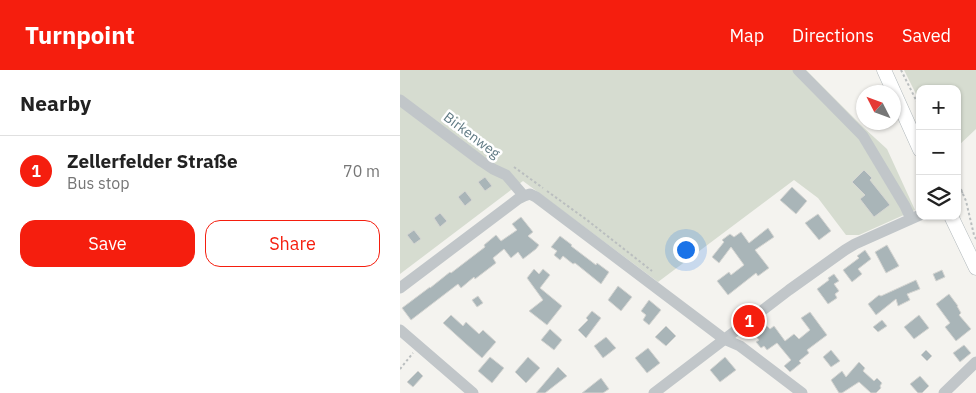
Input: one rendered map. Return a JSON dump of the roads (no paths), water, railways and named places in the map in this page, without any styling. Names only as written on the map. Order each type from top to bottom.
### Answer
[{"type":"main road","points":[[884,70],[916,141]]},
{"type":"main road","points":[[953,220],[976,268]]},
{"type":"street","points":[[654,393],[845,250],[915,217],[905,206],[862,136],[798,70]]},
{"type":"street","name":"Birkenweg","points":[[400,100],[481,161],[506,175],[527,195],[536,197],[565,218],[724,339],[740,346],[802,393]]},
{"type":"street","points":[[400,288],[465,238],[527,195]]},
{"type":"street","points":[[400,330],[473,393]]},
{"type":"street","points":[[944,393],[976,362]]},
{"type":"place","name":"Zellerfelder Straße","points":[[749,321]]}]
